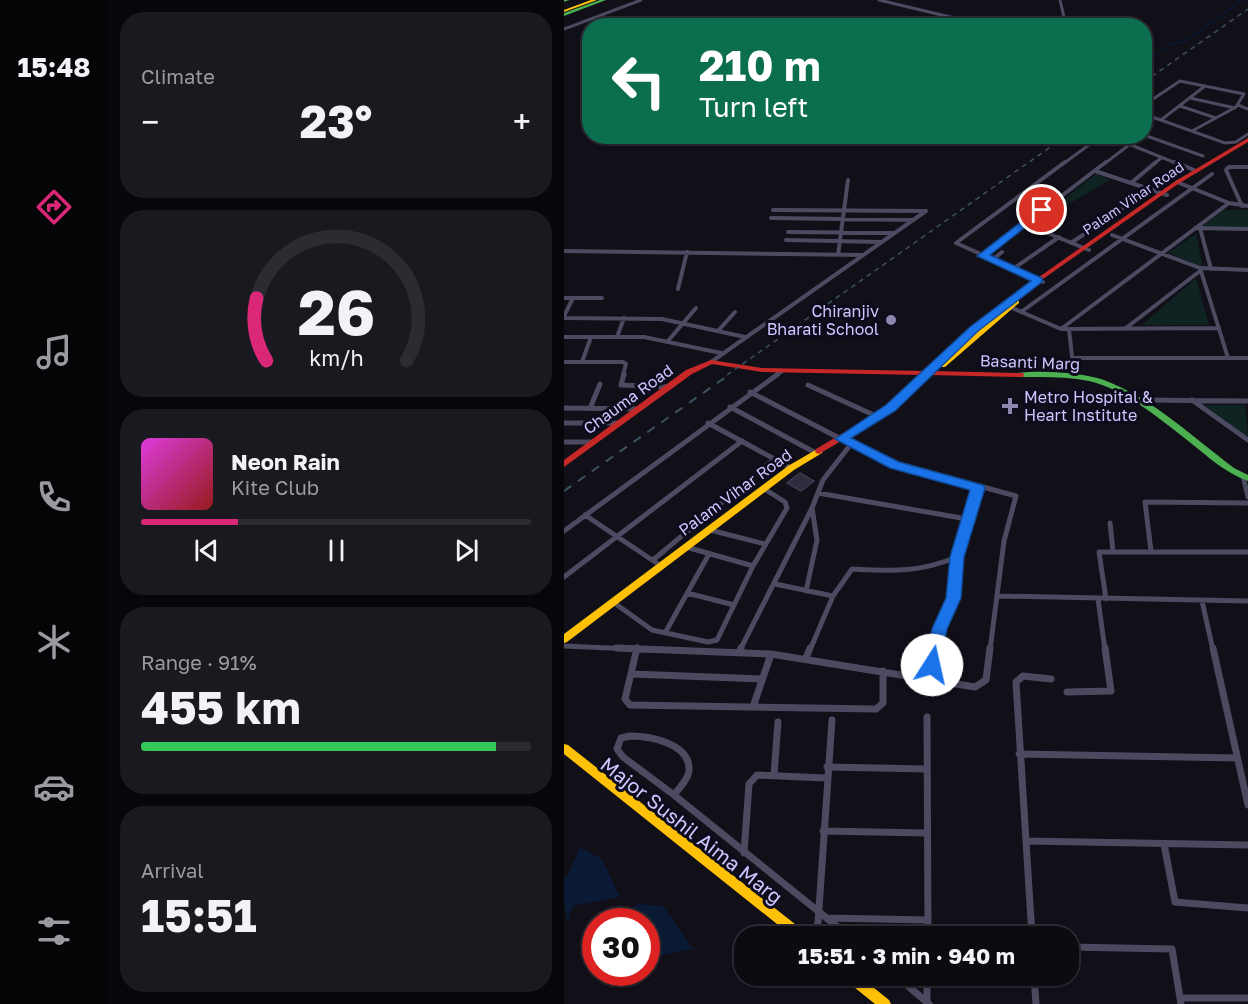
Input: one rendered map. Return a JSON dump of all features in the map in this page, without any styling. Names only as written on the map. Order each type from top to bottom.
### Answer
[{"type":"main road","points":[[565,2],[578,0]]},
{"type":"main road","points":[[564,13],[595,0]]},
{"type":"main road","points":[[564,13],[604,0]]},
{"type":"main road","name":"Palam Vihar Road","points":[[1184,185],[1196,171],[1248,140]]},
{"type":"main road","name":"Palam Vihar Road","points":[[564,639],[791,468],[878,417],[974,329],[1164,194],[1184,185],[1248,146]]},
{"type":"main road","name":"Palam Vihar Road","points":[[1087,249],[1112,234],[1164,194]]},
{"type":"main road","name":"Palam Vihar Road","points":[[926,375],[935,372],[1041,281]]},
{"type":"main road","name":"Basanti Marg","points":[[711,362],[748,369],[782,371],[1074,376],[1101,382],[1136,400],[1246,477]]},
{"type":"main road","name":"Chauma Road","points":[[564,464],[696,368],[711,362]]},
{"type":"main road","name":"Major Sushil Aima Marg","points":[[564,748],[788,926]]},
{"type":"main road","points":[[863,986],[885,1004]]},
{"type":"street","points":[[594,18],[642,0]]},
{"type":"street","points":[[879,0],[954,18]]},
{"type":"street","points":[[1060,0],[1064,18]]},
{"type":"street","points":[[564,29],[582,22]]},
{"type":"street","points":[[1152,100],[1179,81],[1243,94],[1236,106],[1192,131]]},
{"type":"street","points":[[1161,120],[1205,86]]},
{"type":"street","points":[[1190,98],[1248,109]]},
{"type":"street","points":[[1180,106],[1216,118]]},
{"type":"street","points":[[1152,117],[1229,143],[1248,134]]},
{"type":"street","points":[[1152,138],[1203,156]]},
{"type":"street","points":[[1041,281],[958,245],[957,241],[1090,144]]},
{"type":"street","points":[[982,256],[1129,145],[1196,171]]},
{"type":"street","points":[[1131,183],[1161,158]]},
{"type":"street","points":[[1242,206],[1226,170],[1248,167]]},
{"type":"street","points":[[1095,171],[1164,194]]},
{"type":"street","points":[[1021,312],[1122,238],[1184,185],[1212,174]]},
{"type":"street","points":[[838,255],[848,180]]},
{"type":"street","points":[[1184,185],[1229,203],[1248,206]]},
{"type":"street","points":[[1071,243],[1151,189]]},
{"type":"street","points":[[1061,329],[1229,203]]},
{"type":"street","points":[[711,362],[926,212],[773,210]]},
{"type":"street","points":[[771,219],[915,220]]},
{"type":"street","points":[[1025,224],[1087,249]]},
{"type":"street","points":[[1193,228],[1248,229]]},
{"type":"street","points":[[1200,228],[1211,270]]},
{"type":"street","points":[[788,232],[896,233]]},
{"type":"street","points":[[1112,234],[1200,270],[1248,270]]},
{"type":"street","points":[[1013,269],[1059,237]]},
{"type":"street","points":[[786,240],[882,242]]},
{"type":"street","points":[[564,258],[566,251],[863,255]]},
{"type":"street","points":[[678,289],[687,252]]},
{"type":"street","points":[[992,260],[1002,252]]},
{"type":"street","points":[[1200,270],[1228,358]]},
{"type":"street","points":[[1126,328],[1200,270]]},
{"type":"street","points":[[564,298],[602,298]]},
{"type":"street","points":[[573,298],[564,317],[662,319],[745,337]]},
{"type":"street","points":[[1010,307],[1061,329],[1219,328]]},
{"type":"street","points":[[668,341],[696,308]]},
{"type":"street","points":[[718,331],[735,312]]},
{"type":"street","points":[[617,337],[624,318]]},
{"type":"street","points":[[1068,329],[1074,376]]},
{"type":"street","points":[[582,362],[591,337]]},
{"type":"street","points":[[564,338],[644,337],[721,353]]},
{"type":"street","points":[[1072,358],[1248,358]]},
{"type":"street","points":[[564,362],[625,363],[620,382],[622,386],[669,387]]},
{"type":"street","points":[[564,531],[750,392],[782,371]]},
{"type":"street","points":[[587,406],[600,384]]},
{"type":"street","points":[[808,385],[878,417]]},
{"type":"street","points":[[564,645],[771,654],[975,687],[986,680],[1004,541],[1016,496],[895,465],[750,392]]},
{"type":"street","points":[[1136,400],[1248,401]]},
{"type":"street","points":[[1192,400],[1248,440]]},
{"type":"street","points":[[587,406],[638,409]]},
{"type":"street","points":[[564,408],[600,406]]},
{"type":"street","points":[[730,407],[816,453]]},
{"type":"street","points":[[564,423],[620,423]]},
{"type":"street","points":[[708,423],[791,468]]},
{"type":"street","points":[[564,578],[742,441]]},
{"type":"street","points":[[564,442],[594,442]]},
{"type":"street","points":[[739,652],[813,508],[828,473],[851,444]]},
{"type":"street","points":[[652,560],[774,459]]},
{"type":"street","points":[[1246,477],[1248,497]]},
{"type":"street","points":[[613,602],[644,626],[665,633],[714,642],[787,505],[763,488]]},
{"type":"street","points":[[931,680],[939,629],[954,598],[957,557],[978,488]]},
{"type":"street","points":[[818,493],[967,519]]},
{"type":"street","points":[[1151,551],[1145,502],[1248,503]]},
{"type":"street","points":[[806,591],[818,549],[818,534],[813,508]]},
{"type":"street","points":[[585,515],[661,566]]},
{"type":"street","points":[[1110,523],[1113,551]]},
{"type":"street","points":[[710,530],[765,544]]},
{"type":"street","points":[[686,547],[753,566]]},
{"type":"street","points":[[1106,599],[1097,554],[1101,551],[1248,552]]},
{"type":"street","points":[[665,633],[709,554]]},
{"type":"street","points":[[806,658],[833,596],[852,569],[888,571],[930,568],[957,557]]},
{"type":"street","points":[[775,584],[833,596]]},
{"type":"street","points":[[687,592],[734,605]]},
{"type":"street","points":[[998,596],[1248,601]]},
{"type":"street","points":[[1067,692],[1111,691],[1098,599]]},
{"type":"street","points":[[1202,601],[1248,805]]},
{"type":"street","points":[[638,647],[625,699],[630,705],[879,709],[884,704],[883,671]]},
{"type":"street","points":[[753,707],[771,654]]},
{"type":"street","points":[[632,674],[762,680]]},
{"type":"street","points":[[1031,926],[1019,754],[1017,679],[1023,676],[1048,677],[1052,680]]},
{"type":"street","points":[[927,717],[928,926]]},
{"type":"street","points":[[816,926],[819,913],[826,778],[832,720]]},
{"type":"street","points":[[774,775],[778,722]]},
{"type":"street","points":[[674,795],[688,777],[690,767],[686,757],[673,747],[653,738],[637,734],[621,738],[618,745],[619,753],[837,926]]},
{"type":"street","points":[[1019,754],[1237,758]]},
{"type":"street","points":[[827,767],[926,769]]},
{"type":"street","points":[[744,853],[749,784],[757,775],[826,778]]},
{"type":"street","points":[[823,831],[927,833]]},
{"type":"street","points":[[1026,841],[1248,845]]},
{"type":"street","points":[[1164,843],[1175,902],[1248,908]]},
{"type":"street","points":[[827,918],[928,920]]},
{"type":"street","points":[[1079,947],[1172,949],[1181,1001],[1248,998]]},
{"type":"street","points":[[908,986],[928,1003]]},
{"type":"street","points":[[927,986],[928,1003]]},
{"type":"street","points":[[1035,986],[1036,1004]]},
{"type":"green space","points":[[1096,174],[1110,180],[1045,218],[1041,217]]},
{"type":"green space","points":[[1224,210],[1248,210],[1248,227],[1201,227]]},
{"type":"green space","points":[[1196,234],[1203,267],[1168,253]]},
{"type":"green space","points":[[1196,278],[1209,325],[1142,325]]},
{"type":"green space","points":[[1204,405],[1245,405],[1248,437]]},
{"type":"water","points":[[580,847],[602,859],[620,897],[573,906],[568,921],[564,904],[564,877],[567,877]]},
{"type":"water","points":[[637,904],[663,906],[693,949],[660,955],[660,908],[633,908]]},
{"type":"building","points":[[800,473],[814,481],[801,491],[787,483]]},
{"type":"waterway","points":[[1152,57],[1168,46],[1186,41],[1243,0]]},
{"type":"waterway","points":[[934,12],[961,18]]},
{"type":"railway","points":[[1152,76],[1248,9]]},
{"type":"railway","points":[[727,375],[1055,144]]},
{"type":"railway","points":[[564,491],[730,374]]},
{"type":"traffic: fast","points":[[564,15],[604,0]]},
{"type":"traffic: fast","points":[[1020,375],[1071,376],[1102,382],[1153,410],[1231,470],[1248,478]]},
{"type":"traffic: slow","points":[[564,11],[595,0]]},
{"type":"traffic: slow","points":[[942,365],[1017,302]]},
{"type":"traffic: slow","points":[[564,639],[791,468],[819,451]]},
{"type":"traffic: slow","points":[[564,748],[788,926]]},
{"type":"traffic: slow","points":[[862,986],[885,1004]]},
{"type":"traffic: jam","points":[[819,451],[891,408],[952,349],[1004,304],[1176,183],[1248,140]]},
{"type":"traffic: jam","points":[[564,464],[689,372],[711,362],[762,370],[1020,375]]},
{"type":"place","name":"Chiranjiv Bharati School","points":[[891,320]]},
{"type":"place","name":"Metro Hospital & Heart Institute","points":[[1010,406]]},
{"type":"route","points":[[932,665],[939,629],[954,598],[957,557],[978,488],[895,465],[842,439],[891,408],[916,386],[929,369],[974,329],[1038,280],[982,256],[1042,210]]}]
